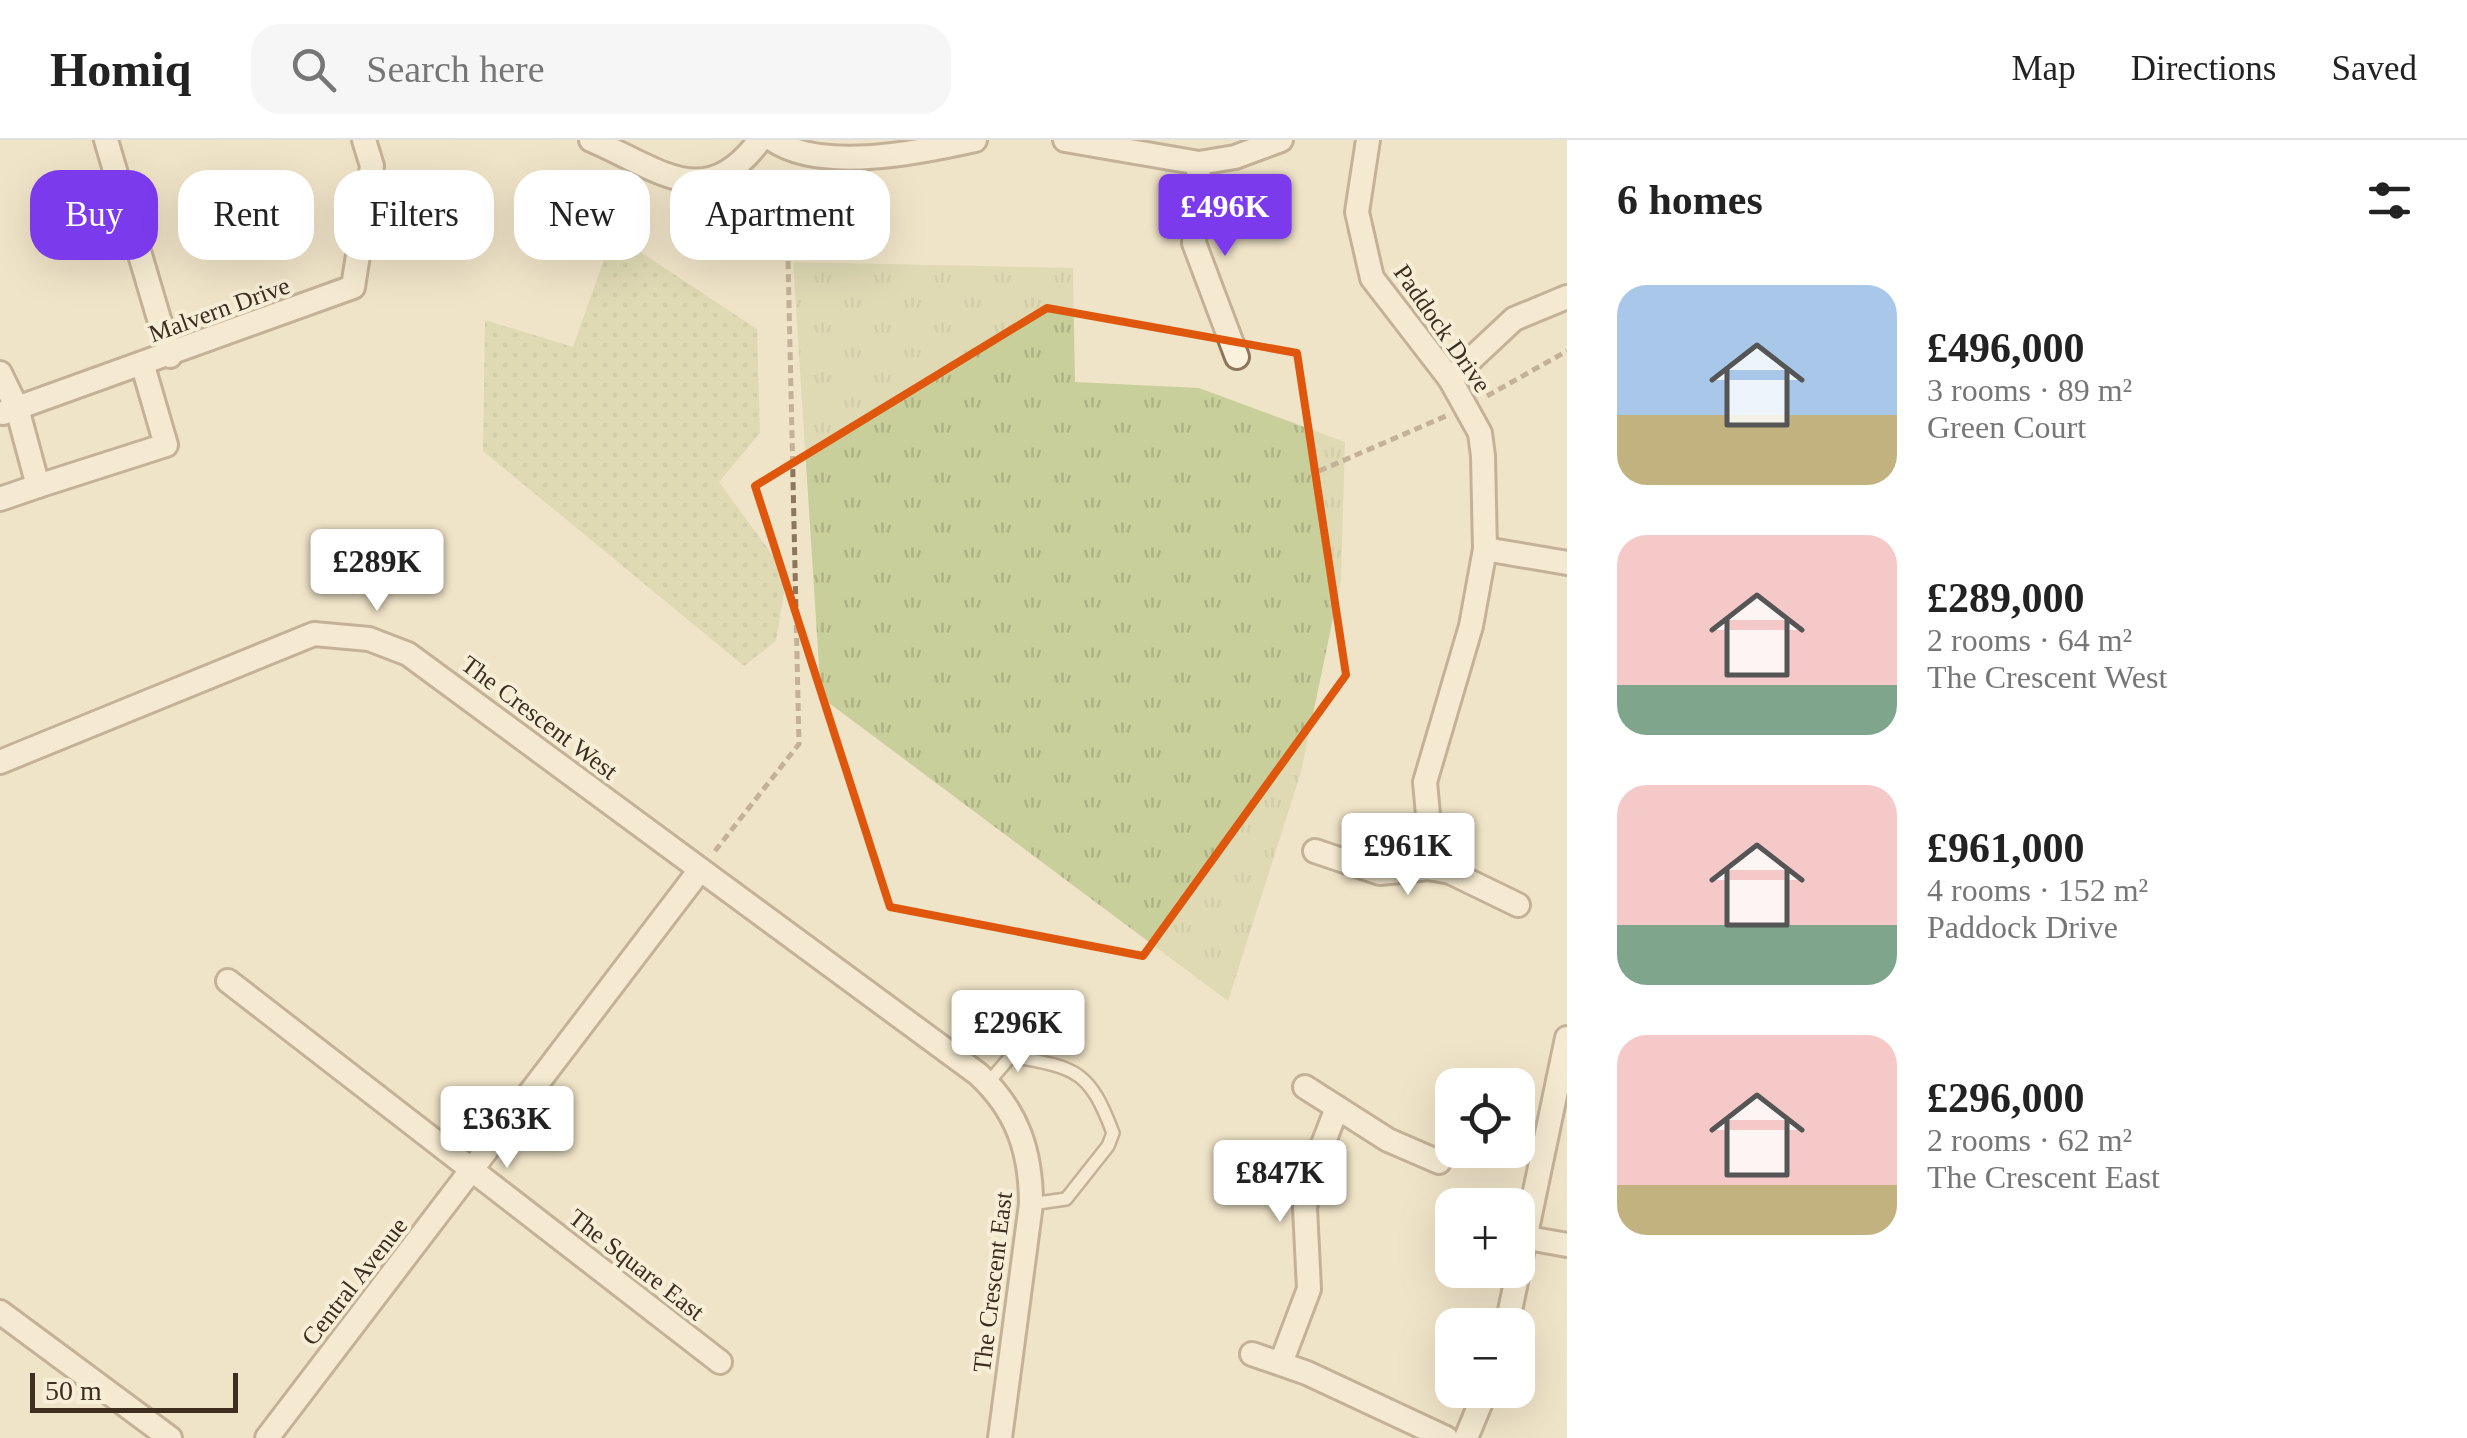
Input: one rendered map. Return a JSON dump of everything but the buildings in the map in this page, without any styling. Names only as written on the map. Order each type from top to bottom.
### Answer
[{"type":"street","points":[[106,140],[170,356]]},
{"type":"street","name":"Malvern Drive","points":[[10,411],[353,287],[372,166],[364,140]]},
{"type":"street","points":[[592,140],[690,182],[733,173],[760,140]]},
{"type":"street","points":[[779,144],[826,155],[902,155],[976,140]]},
{"type":"street","points":[[1065,140],[1199,162],[1235,156],[1280,140]]},
{"type":"street","points":[[1341,140],[1367,142]]},
{"type":"street","name":"Paddock Drive","points":[[1367,142],[1357,212],[1372,278],[1450,379],[1480,433],[1487,507],[1485,549],[1467,641],[1425,782],[1433,869]]},
{"type":"street","points":[[1199,162],[1194,243],[1237,357]]},
{"type":"street","points":[[1450,379],[1514,319],[1567,297]]},
{"type":"street","points":[[0,498],[166,445],[143,366]]},
{"type":"street","points":[[0,373],[38,486]]},
{"type":"street","points":[[1485,549],[1567,564]]},
{"type":"street","name":"The Crescent West","points":[[0,762],[314,634],[369,638],[408,654],[700,870]]},
{"type":"street","points":[[1315,851],[1380,873],[1433,869],[1450,872],[1518,905]]},
{"type":"street","name":"The Crescent East","points":[[700,870],[1003,1098],[1020,1131],[1031,1171],[1032,1204],[1000,1438]]},
{"type":"street","name":"Central Avenue","points":[[267,1438],[474,1172],[700,870]]},
{"type":"street","name":"The Square East","points":[[228,980],[720,1362]]},
{"type":"street","points":[[1535,1202],[1567,1038]]},
{"type":"street","points":[[1305,1087],[1388,1140],[1435,1160]]},
{"type":"street","points":[[1282,1363],[1309,1289],[1305,1208],[1317,1157],[1337,1108]]},
{"type":"street","points":[[1535,1239],[1567,1245]]},
{"type":"street","points":[[0,1312],[170,1438]]},
{"type":"street","points":[[1252,1354],[1282,1363],[1446,1438]]},
{"type":"street","points":[[1466,1438],[1478,1408]]},
{"type":"lane","points":[[988,1083],[1011,1056],[1077,1072],[1088,1080],[1113,1133],[1108,1146],[1066,1199],[1032,1204]]},
{"type":"path","points":[[700,870],[799,744],[779,144]]},
{"type":"highlighted area","points":[[1047,308],[1297,353],[1346,675],[1143,956],[890,907],[755,486]]},
{"type":"green space","points":[[650,258],[757,329],[760,433],[719,482],[787,575],[776,641],[744,666],[483,451],[485,320],[573,347],[604,260]]},
{"type":"green space","points":[[793,262],[1073,268],[1075,382],[1199,388],[1345,442],[1341,580],[1301,772],[1228,1001],[821,697]]}]
